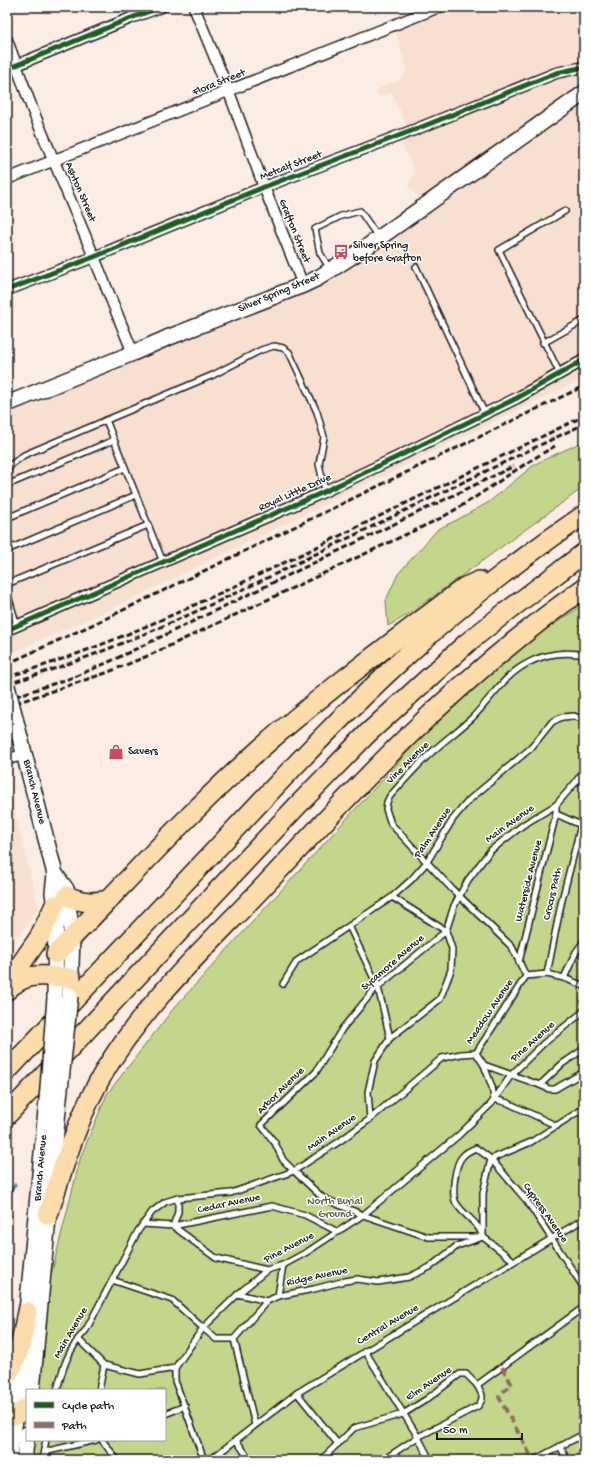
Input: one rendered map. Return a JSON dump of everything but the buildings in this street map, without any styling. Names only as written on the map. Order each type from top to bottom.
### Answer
[{"type":"highway","points":[[7,1071],[348,710],[434,630],[471,598],[511,567],[584,515]]},
{"type":"highway","points":[[7,1115],[297,806],[368,733],[467,643],[584,553]]},
{"type":"highway","points":[[56,954],[206,800],[285,727],[465,587],[511,567]]},
{"type":"highway","points":[[48,1215],[76,1130],[90,1099],[118,1051],[155,1002],[403,741],[456,691],[514,641],[541,619],[584,588]]},
{"type":"highway","points":[[7,984],[39,938],[61,900],[78,900],[90,903],[109,900]]},
{"type":"highway","points":[[7,990],[16,982],[28,976],[38,975],[66,984]]},
{"type":"highway","points":[[7,1131],[78,1040]]},
{"type":"highway","points":[[7,1374],[14,1364],[18,1354],[27,1312]]},
{"type":"main road","name":"Silver Spring Street","points":[[7,404],[167,338],[303,285],[330,270],[378,238],[584,93]]},
{"type":"main road","name":"Branch Avenue","points":[[7,686],[55,874],[53,893],[61,900],[72,938],[27,1312],[17,1413],[8,1460]]},
{"type":"main road","name":"Branch Avenue","points":[[61,900],[56,912],[56,954],[66,984]]},
{"type":"main road","name":"Branch Avenue","points":[[32,1389],[48,1215],[53,1099],[55,998],[66,984]]},
{"type":"main road","points":[[24,1460],[26,1441]]},
{"type":"street","points":[[12,67],[161,7]]},
{"type":"street","name":"Grafton Street","points":[[194,7],[229,92],[264,187],[303,285]]},
{"type":"street","name":"Flora Street","points":[[7,179],[229,92],[439,7]]},
{"type":"street","name":"Ashton Street","points":[[7,40],[12,67],[33,111],[133,353]]},
{"type":"street","name":"Metcalf Street","points":[[7,290],[94,257],[264,187],[414,130],[556,73],[584,67]]},
{"type":"street","name":"Royal Little Drive","points":[[7,630],[325,491],[396,458],[518,398],[584,360]]},
{"type":"street","points":[[7,759],[24,755]]},
{"type":"lane","points":[[330,270],[320,253],[315,229],[341,216],[360,211],[378,238]]},
{"type":"lane","points":[[560,374],[543,343],[499,250],[565,211]]},
{"type":"lane","points":[[416,268],[485,414]]},
{"type":"lane","points":[[543,343],[584,320]]},
{"type":"lane","points":[[7,471],[12,464],[24,455],[213,375],[261,350],[274,346],[283,348],[289,352],[317,412],[324,437],[319,464],[325,491]]},
{"type":"lane","points":[[106,420],[164,562]]},
{"type":"lane","points":[[7,485],[114,440]]},
{"type":"lane","points":[[7,518],[125,468]]},
{"type":"lane","points":[[7,550],[136,495]]},
{"type":"lane","points":[[7,584],[148,525]]},
{"type":"lane","points":[[7,592],[17,626]]},
{"type":"lane","name":"Vine Avenue","points":[[519,962],[512,947],[460,896],[391,824],[386,809],[387,802],[390,796],[431,752],[472,718],[503,682],[520,668],[527,663],[545,656],[576,653],[584,655]]},
{"type":"lane","name":"Palm Avenue","points":[[282,984],[297,961],[392,898],[411,880],[427,862],[453,819],[468,800],[531,748],[552,722],[562,717],[574,716],[584,720]]},
{"type":"lane","name":"Main Avenue","points":[[57,1389],[64,1364],[78,1338],[86,1330],[138,1231],[152,1212],[165,1202],[178,1198],[231,1193],[294,1171],[340,1141],[370,1119],[368,1092],[375,1060],[390,1038],[440,999],[451,963],[452,949],[446,931],[454,906],[468,880],[490,851],[523,825],[556,805],[584,770]]},
{"type":"lane","name":"Waterside Avenue","points":[[519,962],[556,814],[556,805]]},
{"type":"lane","points":[[556,814],[582,823]]},
{"type":"lane","name":"Crocus Path","points":[[547,974],[561,904],[582,823]]},
{"type":"lane","points":[[392,898],[446,931]]},
{"type":"lane","points":[[349,926],[378,987],[390,1038]]},
{"type":"lane","name":"Sycamore Avenue","points":[[316,1072],[342,1028],[378,987],[446,931]]},
{"type":"lane","points":[[564,978],[576,952],[584,941]]},
{"type":"lane","points":[[519,962],[526,976],[547,974],[564,978],[584,986]]},
{"type":"lane","name":"Meadow Avenue","points":[[370,1119],[442,1058],[476,1053],[526,976]]},
{"type":"lane","name":"Pine Avenue","points":[[175,1368],[203,1328],[238,1294],[267,1270],[283,1265],[307,1252],[363,1215],[459,1135],[491,1104],[512,1074],[543,1044],[584,1011]]},
{"type":"lane","points":[[540,1085],[562,1064],[584,1049]]},
{"type":"lane","points":[[476,1053],[484,1064],[492,1087],[494,1099],[508,1103],[557,1126]]},
{"type":"lane","points":[[484,1064],[548,1089],[556,1088],[584,1072]]},
{"type":"lane","name":"Arbor Avenue","points":[[294,1171],[283,1160],[276,1143],[261,1125],[316,1072]]},
{"type":"lane","points":[[483,1238],[483,1193],[491,1160],[531,1142],[584,1108]]},
{"type":"lane","name":"Cypress Avenue","points":[[483,1238],[480,1228],[455,1202],[454,1188],[457,1165],[462,1156],[476,1148],[491,1160],[527,1201],[584,1288]]},
{"type":"lane","points":[[294,1171],[323,1198],[363,1215],[428,1237],[483,1238],[514,1261]]},
{"type":"lane","points":[[178,1198],[178,1212],[173,1226],[216,1258],[267,1270]]},
{"type":"lane","name":"Cedar Avenue","points":[[143,1224],[173,1226],[272,1206],[305,1215],[338,1232]]},
{"type":"lane","name":"Central Avenue","points":[[210,1460],[297,1393],[584,1219]]},
{"type":"lane","name":"Ridge Avenue","points":[[234,1339],[267,1301],[278,1296],[357,1279],[378,1282],[409,1277],[430,1267],[458,1246],[483,1238]]},
{"type":"lane","points":[[278,1296],[283,1265]]},
{"type":"lane","points":[[112,1280],[172,1300],[216,1339],[234,1339],[255,1425]]},
{"type":"lane","points":[[238,1294],[267,1301]]},
{"type":"lane","points":[[383,1460],[418,1437],[478,1406],[483,1400],[482,1393],[477,1385],[584,1307]]},
{"type":"lane","points":[[78,1338],[104,1365],[140,1374],[175,1368],[175,1381],[204,1460]]},
{"type":"lane","points":[[365,1351],[418,1437],[430,1460]]},
{"type":"lane","points":[[99,1389],[104,1365]]},
{"type":"lane","name":"Elm Avenue","points":[[321,1460],[354,1428],[403,1414],[427,1399],[460,1374],[466,1374],[477,1385]]},
{"type":"lane","points":[[297,1393],[338,1444]]},
{"type":"lane","points":[[166,1414],[185,1406]]},
{"type":"lane","points":[[534,1460],[584,1434]]},
{"type":"lane","points":[[236,1440],[250,1460]]},
{"type":"lane","points":[[42,1460],[46,1441]]},
{"type":"lane","points":[[44,1452],[92,1441]]},
{"type":"lane","points":[[103,1441],[117,1460]]},
{"type":"lane","points":[[560,1446],[567,1460]]},
{"type":"lane","points":[[44,1452],[50,1460]]},
{"type":"lane","points":[[326,1456],[333,1460]]},
{"type":"shaded area","points":[[446,7],[584,7],[584,378],[107,611],[7,655],[7,394],[10,401],[296,288],[424,205],[408,185],[412,181],[415,171],[398,137],[409,131],[392,93],[382,96],[375,93],[381,87],[400,80],[407,69],[394,27]]},
{"type":"shaded area","points":[[7,782],[39,908],[7,950]]},
{"type":"green space","points":[[584,441],[584,487],[409,614],[388,626],[386,600],[398,574],[438,529],[489,502],[535,464]]},
{"type":"green space","name":"North Burial Ground","points":[[584,604],[584,1460],[27,1460],[30,1441],[166,1441],[166,1389],[35,1389],[46,1295],[81,1156],[107,1094],[174,1008],[444,712],[523,645]]},
{"type":"waterway","points":[[7,1195],[15,1185]]},
{"type":"railway","points":[[7,664],[109,617],[584,386]]},
{"type":"railway","points":[[7,677],[88,650],[206,600],[584,416]]},
{"type":"railway","points":[[7,684],[89,656],[170,623],[248,587],[584,424]]},
{"type":"railway","points":[[7,706],[106,673],[150,655],[441,518],[555,446]]},
{"type":"railway","points":[[7,699],[74,677],[111,661],[514,466]]},
{"type":"marked path","points":[[502,1367],[512,1385],[499,1397],[533,1460]]},
{"type":"cycle path","points":[[7,69],[161,7]]},
{"type":"cycle path","points":[[7,290],[94,257],[264,187],[414,130],[556,73],[584,67]]},
{"type":"cycle path","points":[[7,630],[317,495],[517,398],[584,360]]},
{"type":"place","name":"Silver Spring before Grafton","points":[[341,252]]},
{"type":"place","name":"Savers","points":[[116,752]]}]
